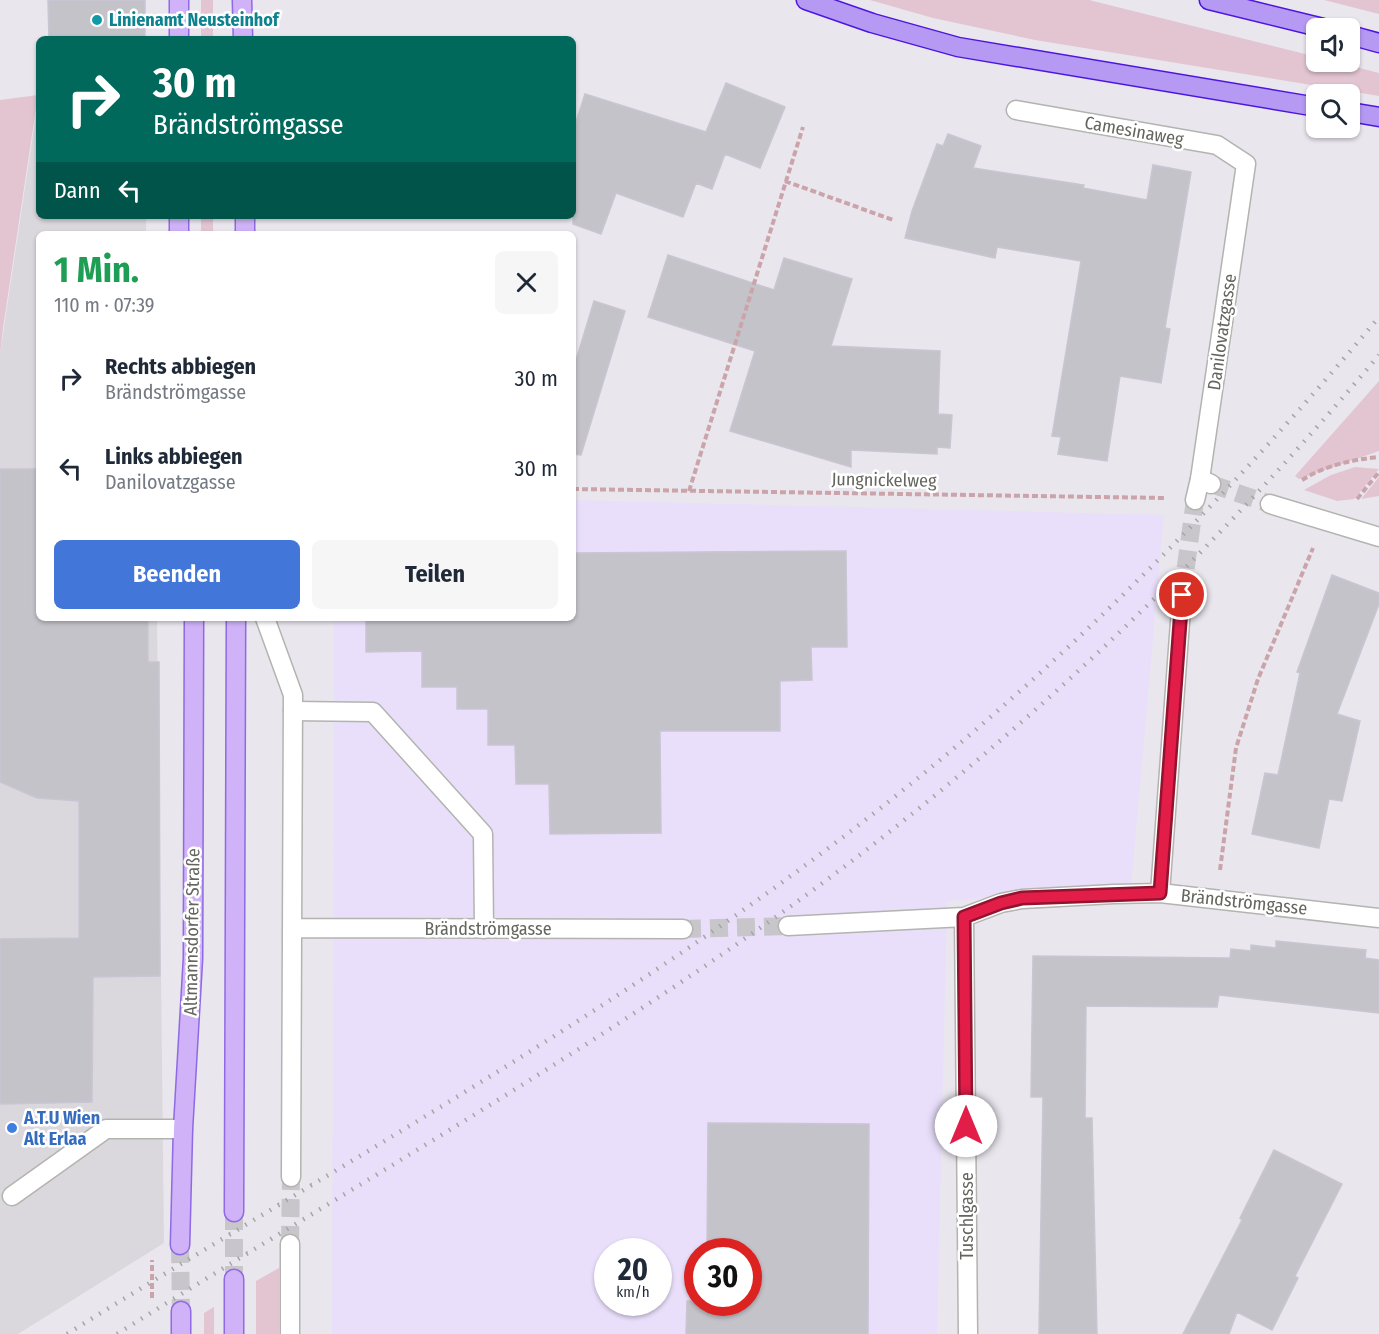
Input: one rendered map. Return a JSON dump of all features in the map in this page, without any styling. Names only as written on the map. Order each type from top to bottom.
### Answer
[{"type":"highway","points":[[806,0],[872,23],[958,47],[1306,105]]},
{"type":"highway","points":[[1209,0],[1306,24]]},
{"type":"highway","points":[[1360,38],[1379,43]]},
{"type":"highway","points":[[1360,114],[1379,117]]},
{"type":"main road","points":[[179,0],[179,36]]},
{"type":"main road","points":[[242,0],[243,36]]},
{"type":"main road","name":"Altmannsdorfer Straße","points":[[180,1245],[183,1129],[193,958],[194,621]]},
{"type":"main road","points":[[234,1212],[236,621]]},
{"type":"main road","points":[[234,1279],[234,1334]]},
{"type":"main road","points":[[181,1311],[181,1334]]},
{"type":"street","name":"Camesinaweg","points":[[1016,110],[1217,146],[1246,164]]},
{"type":"street","name":"Danilovatzgasse","points":[[1195,500],[1206,482],[1246,164]]},
{"type":"street","points":[[1270,504],[1379,537]]},
{"type":"street","points":[[1160,893],[1182,595]]},
{"type":"street","points":[[266,621],[293,695],[291,1178]]},
{"type":"street","points":[[292,711],[373,712],[483,834],[484,929]]},
{"type":"street","name":"Brändströmgasse","points":[[788,926],[964,917],[1022,898],[1160,893],[1379,918]]},
{"type":"street","name":"Tuschlgasse","points":[[964,917],[968,1334]]},
{"type":"street","name":"Brändströmgasse","points":[[292,928],[683,929]]},
{"type":"street","points":[[12,1196],[106,1129],[183,1129]]},
{"type":"street","points":[[290,1244],[290,1334]]},
{"type":"path","points":[[688,491],[803,127]]},
{"type":"path","points":[[785,181],[893,220]]},
{"type":"path","points":[[1297,484],[1326,468],[1351,460],[1379,457]]},
{"type":"path","points":[[1216,899],[1236,748],[1258,679],[1325,521],[1351,509],[1379,472]]},
{"type":"path","name":"Jungnickelweg","points":[[576,489],[1195,500]]},
{"type":"shaded area","points":[[201,0],[213,0],[213,36],[201,36]]},
{"type":"shaded area","points":[[870,0],[1089,0],[1306,54],[1306,72],[1360,72],[1360,68],[1379,73],[1379,96],[1360,93],[1360,84],[1306,84],[1035,40],[933,18]]},
{"type":"shaded area","points":[[1324,0],[1379,0],[1379,14]]},
{"type":"shaded area","points":[[36,95],[0,354],[0,100]]},
{"type":"shaded area","points":[[36,115],[36,219],[146,219],[146,231],[36,231],[36,621],[157,621],[164,1243],[18,1334],[0,1334],[0,354]]},
{"type":"shaded area","points":[[201,219],[213,219],[213,231],[201,231]]},
{"type":"shaded area","points":[[1379,381],[1379,451],[1299,479],[1295,476]]},
{"type":"shaded area","points":[[1355,467],[1379,469],[1354,499],[1337,501],[1304,490],[1331,475]]},
{"type":"shaded area","points":[[1379,477],[1379,496],[1361,499]]},
{"type":"shaded area","points":[[576,500],[1164,515],[1131,886],[947,901],[937,1334],[332,1334],[334,621],[576,621]]},
{"type":"shaded area","points":[[279,1268],[279,1334],[256,1334],[256,1281]]},
{"type":"shaded area","points":[[214,1307],[214,1334],[204,1334],[204,1313]]},
{"type":"building","name":"Linienamt Neusteinhof","points":[[48,0],[145,0],[145,36],[49,36]]},
{"type":"building","points":[[726,83],[785,107],[760,168],[725,154],[712,189],[696,183],[683,217],[616,193],[601,234],[573,224],[573,219],[576,219],[576,122],[585,94],[706,132]]},
{"type":"building","points":[[948,134],[981,146],[973,168],[1084,185],[1083,188],[1147,200],[1153,165],[1191,172],[1165,328],[1170,329],[1161,383],[1120,376],[1107,461],[1058,454],[1061,437],[1052,436],[1081,261],[997,247],[995,258],[905,238],[912,211],[937,144],[943,146]]},
{"type":"building","points":[[668,255],[774,290],[784,258],[852,279],[831,346],[940,351],[938,414],[952,415],[950,448],[937,447],[937,454],[851,450],[851,467],[730,431],[755,351],[648,317]]},
{"type":"building","points":[[594,301],[625,311],[581,455],[576,454],[576,360]]},
{"type":"building","points":[[0,469],[36,469],[36,621],[148,621],[148,662],[159,662],[160,976],[93,977],[92,1102],[0,1104],[0,939],[79,938],[79,801],[37,798],[0,782]]},
{"type":"building","points":[[846,551],[847,647],[811,647],[812,680],[780,681],[780,731],[660,731],[661,833],[550,834],[549,784],[516,784],[515,745],[488,745],[488,709],[457,709],[457,687],[422,687],[422,651],[366,652],[366,621],[576,621],[576,553]]},
{"type":"building","points":[[1332,575],[1379,593],[1379,604],[1337,714],[1360,721],[1342,801],[1329,799],[1319,848],[1252,834],[1265,773],[1278,775],[1300,673],[1297,672]]},
{"type":"building","points":[[1276,941],[1366,950],[1365,958],[1379,960],[1379,1013],[1219,995],[1217,1007],[1086,1006],[1085,1118],[1092,1118],[1097,1334],[1039,1334],[1043,1097],[1031,1097],[1033,956],[1230,958],[1231,949],[1251,951],[1251,945],[1276,948]]},
{"type":"building","points":[[708,1123],[869,1124],[868,1334],[686,1334],[687,1316],[762,1316],[762,1238],[707,1238]]},
{"type":"building","points":[[1274,1150],[1342,1184],[1295,1276],[1298,1278],[1272,1330],[1237,1312],[1229,1334],[1183,1334],[1242,1220],[1240,1218]]},
{"type":"tunnel","points":[[1211,484],[1270,504]]},
{"type":"tunnel","points":[[1182,595],[1195,500]]},
{"type":"tunnel","points":[[683,929],[788,926]]},
{"type":"tunnel","points":[[290,1244],[291,1177]]},
{"type":"tunnel","points":[[234,1212],[234,1279]]},
{"type":"tunnel","points":[[180,1245],[181,1311]]},
{"type":"railway","points":[[67,1334],[564,1030],[757,900],[851,831],[994,714],[1129,589],[1257,456],[1379,317]]},
{"type":"railway","points":[[117,1334],[632,1015],[716,959],[878,841],[1032,713],[1105,646],[1246,504],[1314,431],[1379,355]]},
{"type":"place","name":"Linienamt Neusteinhof","points":[[97,20]]},
{"type":"place","name":"A.T.U Wien Alt Erlaa","points":[[12,1128]]},
{"type":"route","points":[[966,1126],[964,917],[1022,898],[1160,893],[1182,595]]}]
